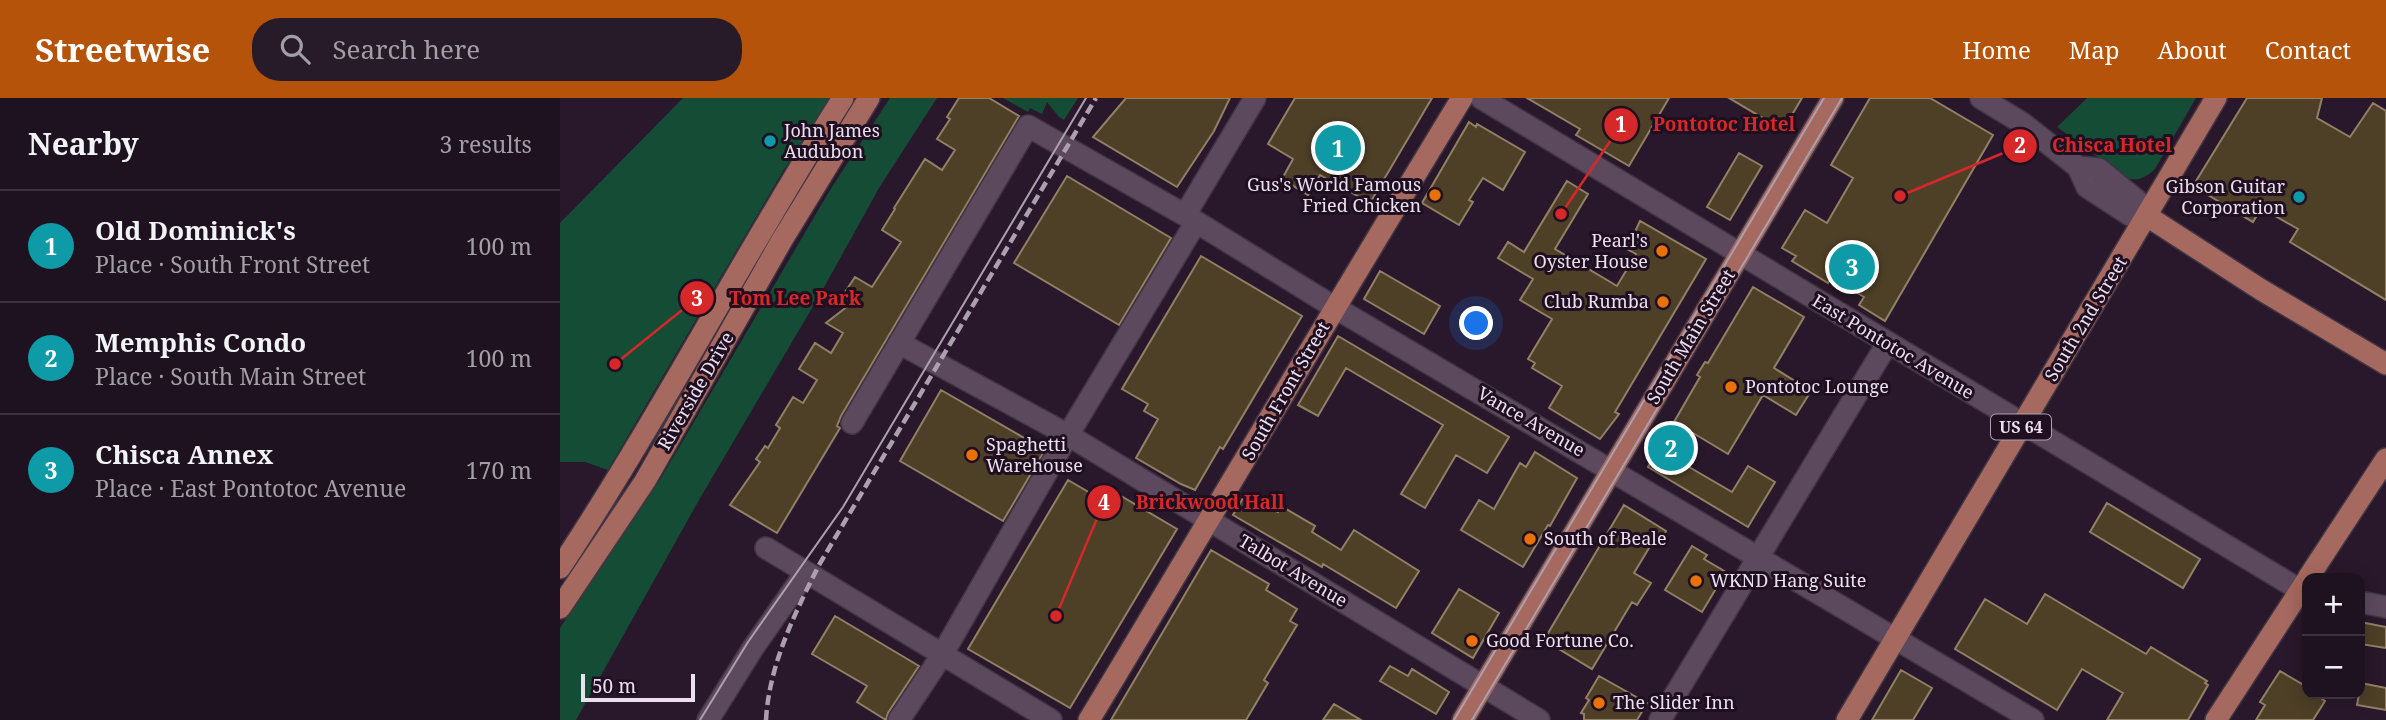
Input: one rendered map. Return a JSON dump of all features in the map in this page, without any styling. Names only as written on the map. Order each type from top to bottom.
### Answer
[{"type":"main road","name":"Riverside Drive","points":[[560,568],[609,494],[762,229],[843,98]]},
{"type":"main road","name":"Riverside Drive","points":[[560,608],[645,481],[782,240],[869,98]]},
{"type":"main road","name":"South Front Street","points":[[1089,720],[1334,307],[1462,98]]},
{"type":"main road","name":"South Main Street","points":[[1463,720],[1833,98]]},
{"type":"main road","name":"South 2nd Street","points":[[1847,720],[2216,98]]},
{"type":"main road","points":[[2147,216],[2260,289],[2386,364]]},
{"type":"main road","points":[[2314,573],[2386,459]]},
{"type":"main road","points":[[2216,720],[2302,591]]},
{"type":"street","points":[[899,720],[942,655],[1068,435],[1255,98]]},
{"type":"street","name":"East Pontotoc Avenue","points":[[1481,98],[1887,344],[2302,583]]},
{"type":"street","points":[[1981,98],[2022,123],[2078,167],[2087,187],[2130,215],[2147,216]]},
{"type":"street","name":"Vance Avenue","points":[[899,343],[1028,126],[1190,218],[1334,307],[2033,720]]},
{"type":"street","points":[[852,423],[899,343]]},
{"type":"street","name":"Talbot Avenue","points":[[899,343],[1068,435],[1539,720]]},
{"type":"street","points":[[1660,720],[1887,344]]},
{"type":"street","points":[[766,548],[1051,720]]},
{"type":"street","points":[[708,720],[753,648],[806,572]]},
{"type":"street","points":[[2365,602],[2386,607]]},
{"type":"green space","points":[[683,98],[833,98],[783,171],[608,470],[585,462],[560,462],[560,223]]},
{"type":"green space","points":[[890,98],[937,98],[879,188],[576,720],[560,720],[560,628],[661,478],[830,190]]},
{"type":"green space","points":[[1003,98],[1078,98],[1064,120],[1047,102],[1042,114],[1030,108],[1028,112]]},
{"type":"green space","points":[[2087,98],[2196,98],[2155,169],[2134,179],[2126,178],[2057,127]]},
{"type":"building","points":[[959,98],[989,98],[1019,116],[841,416],[837,426],[840,428],[777,533],[730,505],[760,462],[756,459],[765,446],[768,448],[780,428],[776,425],[793,397],[803,403],[817,380],[799,369],[815,343],[831,353],[843,333],[826,323],[848,306],[839,301],[855,277],[872,287],[901,242],[882,230],[925,159],[942,170],[955,150],[937,139]]},
{"type":"building","points":[[1126,98],[1230,98],[1214,131],[1177,187],[1093,137]]},
{"type":"building","points":[[1295,98],[1432,98],[1370,203],[1320,175],[1308,195],[1282,179],[1293,159],[1268,144]]},
{"type":"building","points":[[1527,98],[1669,98],[1629,166],[1576,135],[1580,129]]},
{"type":"building","points":[[1729,98],[1802,98],[1783,130]]},
{"type":"building","points":[[1870,98],[1930,98],[1993,135],[1885,321],[1859,305],[1864,297],[1831,277],[1828,283],[1792,261],[1796,256],[1782,248],[1805,210],[1827,223],[1853,178],[1831,165]]},
{"type":"building","name":"Gibson Guitar Corporation","points":[[2247,98],[2322,98],[2317,118],[2350,137],[2373,103],[2386,111],[2386,300],[2290,242],[2298,229],[2261,208],[2253,222],[2193,186]]},
{"type":"building","points":[[1469,122],[1525,152],[1503,190],[1483,178],[1469,200],[1473,202],[1459,225],[1422,203]]},
{"type":"building","points":[[1739,153],[1762,166],[1730,220],[1707,207]]},
{"type":"building","points":[[1067,176],[1171,238],[1119,325],[1014,263]]},
{"type":"building","points":[[1567,181],[1588,194],[1555,249],[1617,286],[1636,254],[1627,249],[1640,221],[1706,259],[1615,412],[1619,414],[1600,439],[1549,408],[1562,386],[1532,368],[1535,363],[1528,359],[1552,319],[1520,300],[1533,279],[1498,258],[1508,242],[1524,252]]},
{"type":"building","points":[[1201,256],[1302,316],[1223,449],[1220,447],[1195,490],[1136,458],[1158,419],[1144,411],[1148,404],[1122,389]]},
{"type":"building","points":[[1380,271],[1440,306],[1424,334],[1364,299]]},
{"type":"building","points":[[1753,287],[1804,317],[1774,368],[1811,391],[1796,415],[1763,395],[1728,454],[1693,433],[1677,460],[1732,492],[1748,466],[1775,482],[1748,527],[1648,467],[1700,377],[1697,375],[1705,362],[1708,363]]},
{"type":"building","points":[[1338,336],[1509,437],[1487,473],[1456,455],[1425,508],[1401,494],[1443,425],[1346,368],[1318,416],[1298,405]]},
{"type":"building","name":"Spaghetti Warehouse","points":[[941,390],[1045,450],[1003,521],[900,461]]},
{"type":"building","points":[[1535,452],[1577,478],[1523,567],[1461,530],[1479,500],[1494,509],[1520,463],[1526,467]]},
{"type":"building","points":[[1068,480],[1109,504],[1116,493],[1177,529],[1070,708],[968,649]]},
{"type":"building","points":[[1246,493],[1278,512],[1281,506],[1315,526],[1312,532],[1341,550],[1354,530],[1419,571],[1396,608],[1233,515]]},
{"type":"building","points":[[2107,503],[2200,559],[2183,588],[2090,532]]},
{"type":"building","points":[[1624,505],[1666,531],[1657,546],[1652,543],[1634,573],[1651,583],[1637,605],[1632,602],[1592,669],[1544,640]]},
{"type":"building","name":"WKND Hang Suite","points":[[1692,546],[1707,555],[1704,559],[1726,572],[1702,612],[1665,590]]},
{"type":"building","points":[[1211,550],[1269,584],[1266,590],[1297,609],[1290,621],[1297,625],[1264,680],[1268,683],[1246,720],[1111,720]]},
{"type":"building","points":[[1459,589],[1499,613],[1473,658],[1432,633]]},
{"type":"building","points":[[2045,594],[2146,654],[2151,647],[2207,681],[2205,683],[2208,685],[2188,720],[2107,720],[2123,693],[2082,669],[2057,710],[1955,649],[1985,599],[2027,624]]},
{"type":"building","points":[[835,616],[919,666],[886,720],[857,702],[867,686],[812,654]]},
{"type":"building","points":[[2365,623],[2386,627],[2386,648],[2365,645]]},
{"type":"building","points":[[1390,666],[1408,676],[1412,669],[1449,692],[1436,714],[1380,681]]},
{"type":"building","points":[[1901,670],[1932,688],[1913,720],[1872,720]]},
{"type":"building","points":[[2280,671],[2302,684],[2302,699],[2325,701],[2313,720],[2256,720],[2265,705],[2260,702]]},
{"type":"building","points":[[1599,676],[1647,703],[1637,720],[1584,720],[1584,714],[1581,713],[1589,700],[1586,698]]},
{"type":"building","points":[[2365,684],[2386,688],[2386,710],[2357,705],[2358,699],[2365,699]]},
{"type":"building","points":[[1334,704],[1361,720],[1323,720]]},
{"type":"tram line","points":[[700,720],[748,642],[843,507],[1086,98]]},
{"type":"tram line","points":[[1454,720],[1824,98]]},
{"type":"tram line","points":[[1472,720],[1842,98]]},
{"type":"railway","points":[[766,720],[778,659],[792,621],[819,565],[1096,98]]},
{"type":"place","name":"John James Audubon","points":[[770,141]]},
{"type":"place","name":"Old Dominick's","points":[[1338,148]]},
{"type":"place","name":"Gus's World Famous Fried Chicken","points":[[1435,195]]},
{"type":"place","name":"Chisca Hotel","points":[[1900,196]]},
{"type":"place","name":"Gibson Guitar Corporation","points":[[2299,197]]},
{"type":"place","name":"Pontotoc Hotel","points":[[1561,214]]},
{"type":"place","name":"Pearl's Oyster House","points":[[1662,251]]},
{"type":"place","name":"Chisca Annex","points":[[1852,267]]},
{"type":"place","name":"Club Rumba","points":[[1663,302]]},
{"type":"place","name":"Tom Lee Park","points":[[615,364]]},
{"type":"place","name":"Pontotoc Lounge","points":[[1731,387]]},
{"type":"place","name":"Memphis Condo","points":[[1671,448]]},
{"type":"place","name":"Spaghetti Warehouse","points":[[972,455]]},
{"type":"place","name":"South of Beale","points":[[1530,539]]},
{"type":"place","name":"WKND Hang Suite","points":[[1696,581]]},
{"type":"place","name":"Brickwood Hall","points":[[1056,616]]},
{"type":"place","name":"Good Fortune Co.","points":[[1472,641]]},
{"type":"place","name":"The Slider Inn","points":[[1599,703]]}]
